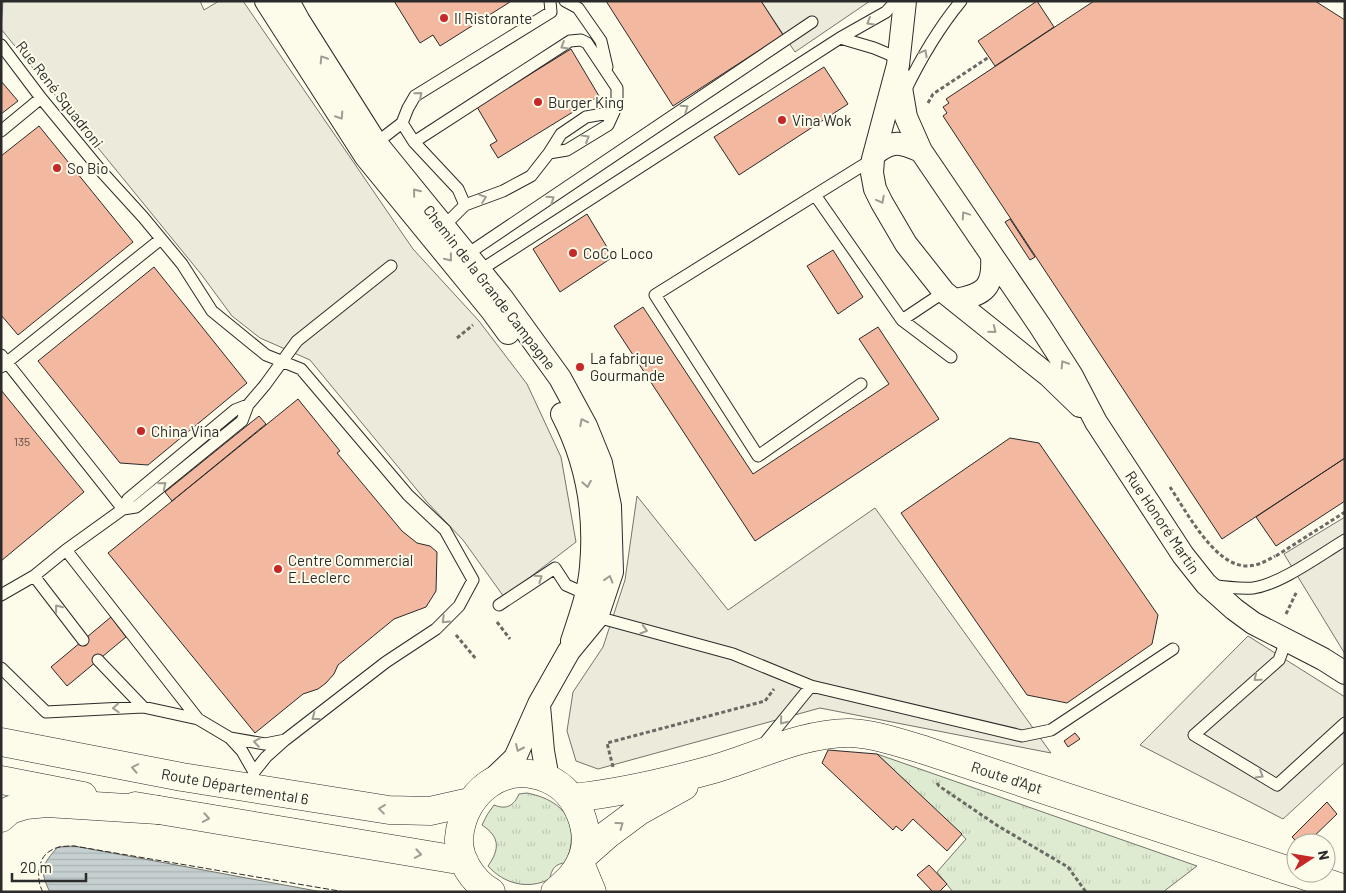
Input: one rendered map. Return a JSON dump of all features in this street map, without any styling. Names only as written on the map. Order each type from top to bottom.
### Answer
[{"type":"main road","name":"Route d'Apt","points":[[572,798],[616,793],[714,769],[806,739],[830,734],[850,733],[874,736],[924,750],[1286,869]]},
{"type":"main road","name":"Route Départemental 6","points":[[1,742],[252,781],[389,810],[430,811],[479,793],[507,776],[528,774],[548,779]]},
{"type":"main road","name":"Route d'Apt","points":[[555,892],[570,880],[582,859],[608,834],[639,811],[714,769]]},
{"type":"main road","points":[[548,779],[561,787],[572,798],[582,816],[586,836],[582,859],[592,892]]},
{"type":"main road","points":[[1,780],[158,810],[464,861]]},
{"type":"main road","points":[[479,793],[461,821],[459,842],[464,861],[473,876],[491,892]]},
{"type":"main road","points":[[1,818],[10,810],[26,805],[47,803],[158,810]]},
{"type":"main road","name":"Route d'Apt","points":[[1327,883],[1345,889]]},
{"type":"street","name":"Chemin de la Grande Campagne","points":[[266,1],[366,157],[437,231],[473,263],[502,298],[560,378],[586,426],[601,463],[610,506],[612,572],[597,616],[569,651],[539,704],[515,758],[479,793]]},
{"type":"street","name":"Chemin de la Grande Campagne","points":[[288,1],[376,143],[492,311],[548,388],[572,434],[585,469],[592,510],[592,567],[569,651]]},
{"type":"street","name":"Rue Honoré Martin","points":[[905,1],[898,61],[874,156],[872,173],[875,189],[906,244],[949,296],[1049,376],[1096,422]]},
{"type":"street","name":"Rue Honoré Martin","points":[[898,61],[906,117],[921,151],[1072,376],[1096,422],[1183,555],[1206,584],[1234,610],[1253,623],[1345,673]]},
{"type":"street","points":[[874,156],[883,147],[892,144],[903,144],[921,151]]},
{"type":"street","points":[[949,296],[973,297],[984,290],[993,271],[992,256]]},
{"type":"street","points":[[539,704],[543,751],[548,779]]},
{"type":"lane","points":[[376,143],[402,123],[416,96],[550,12],[550,1]]},
{"type":"lane","points":[[564,1],[578,8],[601,41],[609,74]]},
{"type":"lane","points":[[473,263],[840,38],[886,12],[896,1]]},
{"type":"lane","points":[[902,97],[925,51],[942,24],[961,1]]},
{"type":"lane","points":[[473,263],[812,22]]},
{"type":"lane","points":[[840,38],[874,48],[898,61]]},
{"type":"lane","points":[[414,142],[570,41],[581,40],[587,43],[609,74],[617,88],[618,102],[608,125],[567,150],[549,153]]},
{"type":"lane","name":"Rue René Squadroni","points":[[1,45],[41,98],[182,264],[212,311],[266,355],[300,369],[416,505],[445,530],[473,580],[460,606],[444,621]]},
{"type":"lane","points":[[1,131],[41,98]]},
{"type":"lane","points":[[437,231],[464,205],[503,191],[531,176],[561,134],[586,116],[614,112]]},
{"type":"lane","points":[[402,123],[414,142],[458,189],[464,205]]},
{"type":"lane","points":[[861,384],[758,456],[655,295],[874,156]]},
{"type":"lane","points":[[815,195],[902,320],[951,357]]},
{"type":"lane","points":[[122,510],[3,362],[161,239]]},
{"type":"lane","points":[[1,595],[34,576],[66,550],[122,510],[136,507],[242,421],[248,405],[297,341],[391,266]]},
{"type":"lane","points":[[902,320],[949,296]]},
{"type":"lane","points":[[1206,584],[1246,588],[1270,583],[1345,540]]},
{"type":"lane","points":[[66,550],[198,719]]},
{"type":"lane","points":[[499,605],[555,568],[566,585],[586,594]]},
{"type":"lane","points":[[34,576],[83,640]]},
{"type":"lane","points":[[597,616],[733,654],[811,686],[1022,736],[1050,730],[1173,649]]},
{"type":"lane","points":[[252,781],[285,740],[386,662],[436,629],[444,621]]},
{"type":"lane","points":[[1286,641],[1279,660],[1194,735],[1277,785],[1345,722]]},
{"type":"lane","points":[[98,660],[144,707]]},
{"type":"lane","points":[[1,668],[46,712],[144,707],[198,719],[230,738],[242,751],[252,781]]},
{"type":"lane","points":[[756,755],[811,686]]},
{"type":"lane","points":[[230,738],[265,744],[285,740]]},
{"type":"path","points":[[444,621],[476,660]]},
{"type":"path","points":[[614,770],[607,743],[765,701],[773,691],[779,673]]},
{"type":"path","points":[[924,750],[939,786],[998,826],[1068,867],[1086,892]]},
{"type":"green space","points":[[877,754],[1197,866],[1163,892],[953,892],[937,872],[966,839]]},
{"type":"green space","points":[[527,793],[552,802],[561,809],[567,817],[571,837],[566,863],[555,867],[550,879],[533,884],[509,881],[488,866],[495,854],[496,844],[492,834],[482,825],[494,805],[509,806],[519,794]]},
{"type":"shaded area","points":[[3,1],[200,1],[204,10],[219,1],[243,1],[413,249],[479,321],[527,384],[561,457],[576,542],[504,597],[463,540],[427,502],[310,360],[260,338],[232,316],[201,274],[1,29]]},
{"type":"shaded area","points":[[761,1],[870,1],[795,52]]},
{"type":"shaded area","points":[[637,496],[728,610],[875,508],[1051,753],[820,708],[598,769],[576,761],[567,731],[573,692],[603,647],[625,580]]},
{"type":"shaded area","points":[[1345,517],[1345,654],[1284,554]]},
{"type":"shaded area","points":[[1248,636],[1345,697],[1345,762],[1283,819],[1140,745]]},
{"type":"shaded area","points":[[74,846],[322,892],[50,892],[43,873],[48,858],[58,847]]},
{"type":"building","name":"Il Ristorante","points":[[394,1],[510,2],[440,46],[433,35],[420,43]]},
{"type":"building","points":[[606,1],[761,1],[783,35],[673,106]]},
{"type":"building","points":[[1037,1],[1054,27],[995,66],[978,41]]},
{"type":"building","points":[[1094,1],[1315,1],[1345,20],[1345,458],[1222,539],[943,116],[947,113],[943,107],[949,103],[946,99]]},
{"type":"building","name":"Burger King","points":[[571,49],[599,96],[498,158],[490,145],[497,141],[477,107]]},
{"type":"building","name":"Vina Wok","points":[[824,67],[848,104],[739,175],[714,137]]},
{"type":"building","points":[[1,81],[18,101],[1,114]]},
{"type":"building","points":[[39,126],[133,242],[18,335],[1,315],[1,156]]},
{"type":"building","name":"CoCo Loco","points":[[587,214],[613,257],[560,292],[533,249]]},
{"type":"building","points":[[1010,219],[1035,257],[1030,260],[1005,222]]},
{"type":"building","points":[[833,250],[863,297],[838,314],[807,266]]},
{"type":"building","points":[[154,267],[247,383],[148,465],[120,463],[38,361]]},
{"type":"building","points":[[643,307],[753,474],[889,384],[859,339],[878,327],[939,419],[755,541],[614,326]]},
{"type":"building","points":[[1,390],[84,492],[1,561]]},
{"type":"building","name":"Centre Commercial E.Leclerc","points":[[298,399],[340,451],[337,453],[402,531],[417,543],[430,546],[437,552],[436,591],[426,607],[394,619],[338,665],[334,674],[326,683],[318,689],[303,694],[255,733],[108,553]]},
{"type":"building","points":[[259,416],[266,424],[172,501],[165,492]]},
{"type":"building","points":[[1010,438],[1039,443],[1158,615],[1152,644],[1067,703],[1027,695],[901,513]]},
{"type":"building","points":[[1345,458],[1345,501],[1276,546],[1256,517]]},
{"type":"building","points":[[111,617],[126,637],[67,686],[51,667]]},
{"type":"building","points":[[1075,733],[1080,739],[1068,747],[1064,741]]},
{"type":"building","points":[[828,750],[877,754],[962,834],[947,851],[913,819],[902,831],[896,826],[893,830],[822,763]]},
{"type":"building","points":[[1327,802],[1337,814],[1317,833],[1296,833]]},
{"type":"building","points":[[929,865],[947,884],[939,892],[933,892],[917,875]]},
{"type":"fence","points":[[43,892],[39,882],[39,870],[42,859],[50,851],[65,846],[345,892]]},
{"type":"place","name":"Il Ristorante","points":[[444,18]]},
{"type":"place","name":"Burger King","points":[[538,102]]},
{"type":"place","name":"Vina Wok","points":[[782,120]]},
{"type":"place","name":"So Bio","points":[[57,168]]},
{"type":"place","name":"CoCo Loco","points":[[573,253]]},
{"type":"place","name":"La fabrique Gourmande","points":[[580,367]]},
{"type":"place","name":"China Vina","points":[[141,431]]},
{"type":"place","name":"Centre Commercial E.Leclerc","points":[[278,569]]}]
